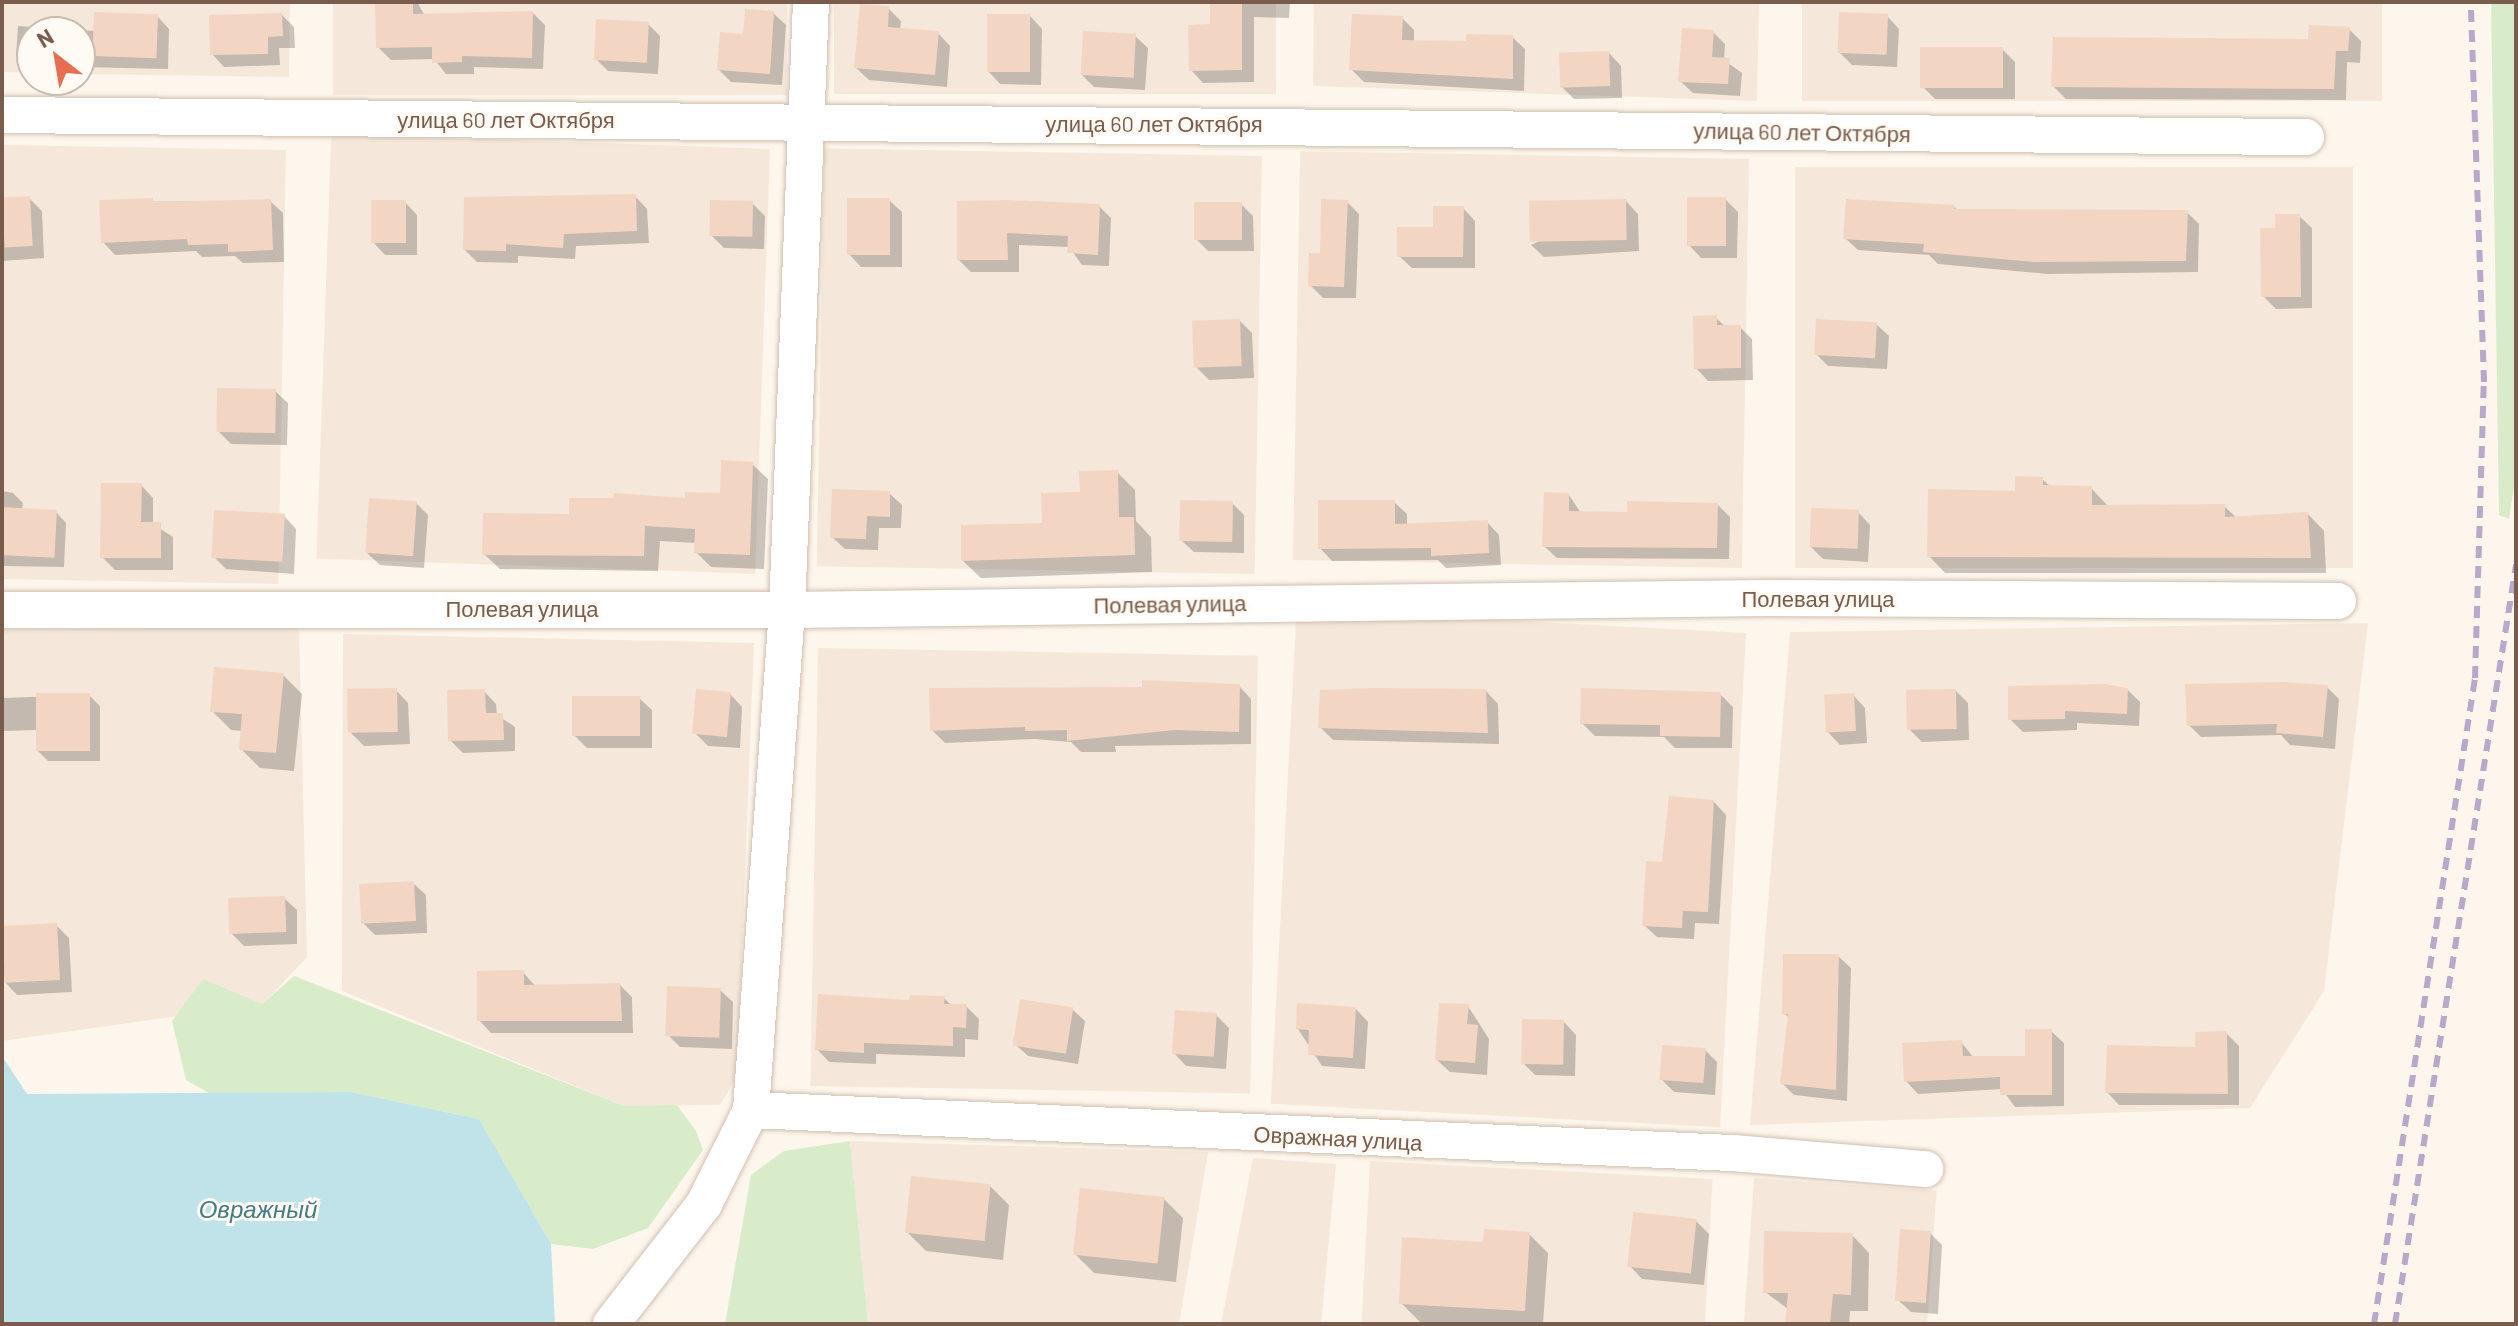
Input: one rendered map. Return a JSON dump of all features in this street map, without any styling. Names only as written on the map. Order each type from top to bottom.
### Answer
[{"type":"street","points":[[611,1324],[704,1204],[751,1110],[787,610],[811,2]]},
{"type":"street","name":"улица 60 лет Октября","points":[[2,115],[2306,137]]},
{"type":"street","name":"Полевая улица","points":[[2,610],[787,610],[1672,599],[2338,601]]},
{"type":"street","name":"Овражная улица","points":[[751,1110],[1733,1153],[1925,1169]]},
{"type":"shaded area","points":[[2,2],[290,2],[289,77],[96,74],[96,16],[16,16],[16,72],[2,72]]},
{"type":"shaded area","points":[[333,2],[787,2],[787,95],[333,95]]},
{"type":"shaded area","points":[[834,2],[1276,2],[1276,94],[834,94]]},
{"type":"shaded area","points":[[1314,2],[1759,2],[1757,101],[1313,86]]},
{"type":"shaded area","points":[[1802,2],[2382,2],[2382,101],[1802,101]]},
{"type":"shaded area","points":[[331,134],[770,149],[755,574],[316,558]]},
{"type":"shaded area","points":[[2,145],[286,150],[278,584],[2,579]]},
{"type":"shaded area","points":[[824,148],[1262,156],[1255,574],[817,566]]},
{"type":"shaded area","points":[[1300,151],[1749,159],[1742,568],[1293,560]]},
{"type":"shaded area","points":[[1795,167],[2353,167],[2353,568],[1795,568]]},
{"type":"shaded area","points":[[1297,609],[1746,633],[1720,1127],[1271,1104]]},
{"type":"shaded area","points":[[2368,623],[2324,991],[2250,1108],[1750,1125],[1790,632]]},
{"type":"shaded area","points":[[299,626],[307,957],[263,1004],[2,1041],[2,630]]},
{"type":"shaded area","points":[[343,634],[754,643],[737,1077],[720,1105],[624,1106],[342,991]]},
{"type":"shaded area","points":[[818,648],[1258,656],[1250,1094],[810,1086]]},
{"type":"shaded area","points":[[850,1141],[1208,1152],[1179,1324],[868,1324]]},
{"type":"shaded area","points":[[1253,1158],[1336,1164],[1321,1324],[1221,1324]]},
{"type":"shaded area","points":[[1370,1161],[1713,1179],[1705,1324],[1361,1324]]},
{"type":"shaded area","points":[[1754,1178],[1937,1191],[1927,1324],[1744,1324]]},
{"type":"green space","points":[[2491,2],[2516,2],[2516,474],[2509,519],[2499,515]]},
{"type":"green space","points":[[294,976],[624,1106],[677,1105],[696,1131],[703,1150],[648,1228],[593,1249],[551,1244],[479,1119],[351,1092],[209,1093],[186,1080],[172,1021],[203,979],[262,1004]]},
{"type":"green space","points":[[850,1141],[868,1324],[725,1324],[751,1175],[784,1151]]},
{"type":"water","name":"Овражный","points":[[2,1056],[27,1094],[351,1092],[479,1119],[551,1244],[555,1324],[2,1324]]},
{"type":"building","points":[[375,2],[413,2],[413,14],[533,11],[532,58],[462,56],[462,62],[432,63],[432,47],[376,48]]},
{"type":"building","points":[[1210,2],[1242,2],[1242,70],[1189,71],[1188,25],[1210,24]]},
{"type":"building","points":[[860,4],[889,6],[888,27],[939,31],[935,75],[854,68]]},
{"type":"building","points":[[745,9],[774,11],[770,74],[717,70],[720,32],[743,34]]},
{"type":"building","points":[[94,12],[158,14],[156,58],[96,56]]},
{"type":"building","points":[[1839,12],[1888,14],[1887,55],[1838,53]]},
{"type":"building","points":[[282,13],[283,36],[268,37],[268,54],[210,55],[209,15]]},
{"type":"building","points":[[987,14],[1030,14],[1030,72],[987,72]]},
{"type":"building","points":[[1352,14],[1403,16],[1402,40],[1466,41],[1466,34],[1513,35],[1513,79],[1349,70]]},
{"type":"building","points":[[596,19],[649,22],[647,63],[594,60]]},
{"type":"building","points":[[2309,25],[2350,27],[2348,51],[2336,51],[2334,89],[2051,87],[2053,37],[2308,39]]},
{"type":"building","points":[[1682,28],[1714,30],[1712,57],[1730,58],[1728,84],[1678,82]]},
{"type":"building","points":[[1083,31],[1136,34],[1134,78],[1081,75]]},
{"type":"building","points":[[1920,47],[2003,47],[2003,88],[1920,88]]},
{"type":"building","points":[[1609,51],[1610,86],[1560,88],[1559,53]]},
{"type":"building","points":[[636,194],[637,231],[564,234],[563,248],[506,244],[506,251],[463,250],[464,197]]},
{"type":"building","points":[[30,196],[33,246],[5,247],[2,197]]},
{"type":"building","points":[[1687,197],[1726,197],[1726,246],[1687,246]]},
{"type":"building","points":[[153,198],[153,202],[271,199],[273,250],[228,252],[228,244],[188,245],[187,239],[101,243],[99,200]]},
{"type":"building","points":[[847,198],[890,198],[890,255],[847,255]]},
{"type":"building","points":[[1321,199],[1348,200],[1344,287],[1308,286],[1309,253],[1320,253]]},
{"type":"building","points":[[1626,199],[1627,240],[1530,242],[1529,201]]},
{"type":"building","points":[[1846,199],[1954,205],[1954,209],[2188,210],[2186,261],[2035,262],[1923,252],[1924,244],[1843,239]]},
{"type":"building","points":[[371,200],[406,200],[406,243],[371,243]]},
{"type":"building","points":[[710,200],[753,201],[752,237],[709,236]]},
{"type":"building","points":[[957,201],[1100,204],[1098,255],[1067,253],[1068,236],[1007,233],[1008,260],[957,260]]},
{"type":"building","points":[[1194,202],[1242,202],[1242,240],[1194,240]]},
{"type":"building","points":[[1433,206],[1464,206],[1463,257],[1397,257],[1397,227],[1433,227]]},
{"type":"building","points":[[2275,214],[2300,214],[2301,297],[2261,297],[2260,228],[2275,228]]},
{"type":"building","points":[[1717,315],[1717,325],[1741,325],[1741,368],[1694,369],[1693,316]]},
{"type":"building","points":[[1240,319],[1242,366],[1194,368],[1192,321]]},
{"type":"building","points":[[1816,319],[1877,322],[1875,358],[1814,355]]},
{"type":"building","points":[[217,388],[276,389],[275,433],[216,432]]},
{"type":"building","points":[[721,460],[753,462],[750,555],[694,553],[695,529],[645,526],[644,556],[482,555],[483,513],[569,514],[569,498],[613,498],[614,493],[685,498],[685,492],[720,493]]},
{"type":"building","points":[[1118,470],[1119,517],[1134,517],[1135,555],[961,561],[961,525],[1042,523],[1041,493],[1080,492],[1079,471]]},
{"type":"building","points":[[2015,476],[2043,477],[2043,485],[2092,486],[2092,505],[2225,504],[2225,517],[2308,512],[2311,558],[1927,557],[1928,489],[2015,491]]},
{"type":"building","points":[[101,483],[142,483],[141,522],[161,522],[161,558],[100,558]]},
{"type":"building","points":[[832,489],[890,491],[890,517],[867,516],[866,539],[830,538]]},
{"type":"building","points":[[1544,492],[1569,493],[1569,511],[1627,512],[1627,501],[1718,503],[1717,548],[1542,547]]},
{"type":"building","points":[[369,498],[417,501],[413,556],[365,553]]},
{"type":"building","points":[[1180,500],[1233,501],[1232,542],[1179,541]]},
{"type":"building","points":[[1318,500],[1395,500],[1395,524],[1488,520],[1489,553],[1431,556],[1431,548],[1318,549]]},
{"type":"building","points":[[2,507],[57,510],[54,558],[2,555]]},
{"type":"building","points":[[1811,508],[1859,510],[1858,549],[1810,547]]},
{"type":"building","points":[[214,510],[285,514],[282,562],[211,558]]},
{"type":"building","points":[[214,667],[284,673],[276,753],[239,750],[242,714],[210,712]]},
{"type":"building","points":[[1142,680],[1240,684],[1239,732],[1175,730],[1067,741],[1067,730],[1025,731],[1025,727],[930,731],[929,688],[1142,687]]},
{"type":"building","points":[[2284,682],[2328,685],[2323,737],[2276,733],[2277,724],[2187,726],[2185,684]]},
{"type":"building","points":[[2105,684],[2128,688],[2127,714],[2065,711],[2065,719],[2008,720],[2008,686]]},
{"type":"building","points":[[397,688],[398,732],[348,733],[347,689]]},
{"type":"building","points":[[1581,688],[1721,692],[1720,737],[1660,736],[1660,725],[1580,724]]},
{"type":"building","points":[[485,689],[486,713],[503,713],[504,740],[448,741],[447,690]]},
{"type":"building","points":[[696,689],[731,692],[727,737],[692,734]]},
{"type":"building","points":[[1486,689],[1488,733],[1318,728],[1320,690]]},
{"type":"building","points":[[1956,689],[1957,729],[1907,730],[1906,690]]},
{"type":"building","points":[[36,693],[90,693],[90,751],[36,751]]},
{"type":"building","points":[[1854,693],[1856,731],[1826,733],[1824,695]]},
{"type":"building","points":[[572,696],[640,696],[640,736],[572,736]]},
{"type":"building","points":[[1669,796],[1714,800],[1708,912],[1683,911],[1682,928],[1642,926],[1646,861],[1662,862]]},
{"type":"building","points":[[414,881],[416,921],[361,924],[359,884]]},
{"type":"building","points":[[285,896],[286,932],[229,934],[228,898]]},
{"type":"building","points":[[57,923],[60,980],[5,983],[2,926]]},
{"type":"building","points":[[1783,954],[1839,954],[1836,1090],[1780,1084],[1788,1014],[1782,1014]]},
{"type":"building","points":[[524,970],[524,985],[620,983],[622,1021],[477,1021],[477,971]]},
{"type":"building","points":[[667,986],[721,988],[719,1038],[665,1036]]},
{"type":"building","points":[[818,994],[909,1000],[910,995],[945,996],[944,1004],[967,1004],[966,1028],[953,1027],[953,1046],[864,1043],[864,1053],[815,1050]]},
{"type":"building","points":[[1020,999],[1073,1007],[1066,1054],[1013,1045]]},
{"type":"building","points":[[1297,1003],[1356,1007],[1353,1058],[1308,1055],[1309,1030],[1296,1029]]},
{"type":"building","points":[[1439,1003],[1469,1004],[1467,1024],[1478,1025],[1475,1063],[1435,1060]]},
{"type":"building","points":[[1175,1010],[1217,1013],[1214,1057],[1172,1054]]},
{"type":"building","points":[[1522,1019],[1564,1020],[1563,1065],[1521,1064]]},
{"type":"building","points":[[2025,1029],[2052,1029],[2052,1095],[2000,1095],[2000,1077],[1904,1082],[1902,1043],[1962,1040],[1963,1056],[2025,1056]]},
{"type":"building","points":[[2227,1031],[2228,1094],[2105,1093],[2107,1045],[2195,1047],[2195,1032]]},
{"type":"building","points":[[1662,1045],[1706,1048],[1703,1083],[1660,1080]]},
{"type":"building","points":[[911,1176],[991,1184],[985,1241],[905,1233]]},
{"type":"building","points":[[1080,1188],[1165,1197],[1158,1264],[1073,1255]]},
{"type":"building","points":[[1633,1212],[1697,1219],[1691,1273],[1627,1267]]},
{"type":"building","points":[[1484,1229],[1530,1232],[1525,1311],[1399,1304],[1402,1237],[1483,1242]]},
{"type":"building","points":[[1900,1229],[1931,1231],[1926,1303],[1895,1301]]},
{"type":"building","points":[[1764,1231],[1853,1233],[1851,1295],[1833,1294],[1830,1324],[1785,1324],[1788,1293],[1763,1293]]},
{"type":"railway","points":[[2374,1324],[2475,678],[2484,382],[2471,2]]},
{"type":"railway","points":[[2395,1324],[2516,565]]}]
